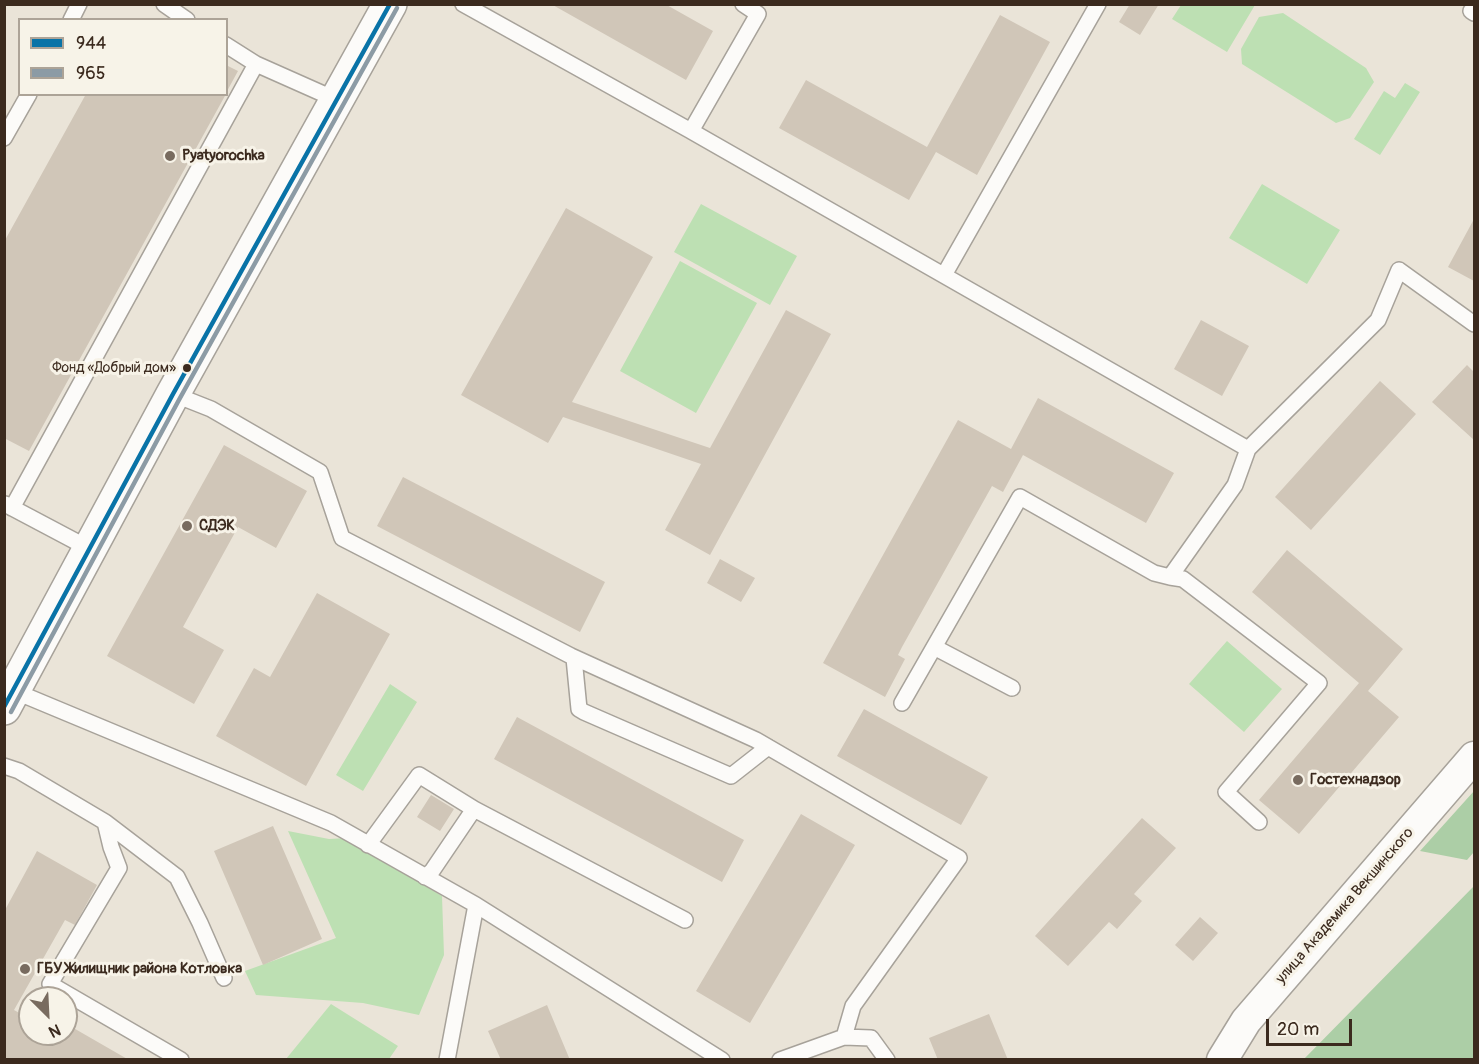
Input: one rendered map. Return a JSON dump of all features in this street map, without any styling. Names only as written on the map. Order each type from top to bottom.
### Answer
[{"type":"street","points":[[9,699],[173,393],[390,4]]},
{"type":"street","name":"улица Академика Векшинского","points":[[1222,1059],[1246,1021],[1474,757]]},
{"type":"lane","points":[[71,18],[79,4]]},
{"type":"lane","points":[[164,4],[184,18]]},
{"type":"lane","points":[[463,4],[691,131],[1248,450]]},
{"type":"lane","points":[[691,131],[758,14],[743,4]]},
{"type":"lane","points":[[944,275],[1098,4]]},
{"type":"lane","points":[[228,46],[256,64],[337,100]]},
{"type":"lane","points":[[90,549],[8,506],[256,64]]},
{"type":"lane","points":[[4,138],[27,96]]},
{"type":"lane","points":[[1170,577],[1235,485],[1248,450],[1378,320],[1399,270],[1474,324]]},
{"type":"lane","points":[[173,393],[211,409],[320,472],[342,538],[574,658],[756,740],[959,858],[853,1006],[844,1037]]},
{"type":"lane","points":[[902,703],[1020,497],[1154,573],[1183,579],[1319,682],[1226,792],[1259,822]]},
{"type":"lane","points":[[934,647],[1012,688]]},
{"type":"lane","points":[[574,658],[579,710],[731,776],[768,747]]},
{"type":"lane","points":[[9,699],[331,823],[476,905],[722,1059]]},
{"type":"lane","points":[[4,766],[19,771],[105,822],[177,877],[224,978]]},
{"type":"lane","points":[[368,844],[419,775],[474,809],[685,920]]},
{"type":"lane","points":[[425,877],[432,871],[474,809]]},
{"type":"lane","points":[[105,822],[119,868],[50,984],[181,1059]]},
{"type":"lane","points":[[447,1059],[476,905]]},
{"type":"lane","points":[[780,1059],[844,1037],[871,1038],[887,1059]]},
{"type":"green space","points":[[1181,5],[1255,5],[1227,52],[1172,19]]},
{"type":"green space","points":[[1283,13],[1366,68],[1374,82],[1350,118],[1336,123],[1242,64],[1241,49],[1259,17]]},
{"type":"green space","points":[[1405,83],[1420,92],[1380,155],[1354,139],[1384,91],[1395,98]]},
{"type":"green space","points":[[1262,184],[1340,230],[1307,284],[1229,238]]},
{"type":"green space","points":[[701,204],[797,256],[770,305],[674,252]]},
{"type":"green space","points":[[680,261],[757,303],[696,413],[620,371]]},
{"type":"green space","points":[[1227,641],[1282,689],[1244,732],[1189,684]]},
{"type":"green space","points":[[390,684],[417,702],[363,791],[336,775]]},
{"type":"green space","points":[[1474,791],[1474,852],[1467,860],[1420,851]]},
{"type":"green space","points":[[288,831],[329,839],[346,838],[442,896],[444,955],[419,1015],[363,1003],[256,995],[245,971],[336,938]]},
{"type":"green space","points":[[1474,886],[1474,1059],[1304,1059]]},
{"type":"green space","points":[[331,1004],[398,1046],[389,1059],[286,1059]]},
{"type":"building","points":[[551,4],[665,4],[713,31],[686,80]]},
{"type":"building","points":[[1130,4],[1159,4],[1140,35],[1119,22]]},
{"type":"building","points":[[1000,15],[1050,42],[977,175],[936,152],[909,200],[779,128],[806,80],[927,147]]},
{"type":"building","points":[[228,66],[238,71],[228,89]]},
{"type":"building","points":[[85,96],[225,96],[29,451],[4,438],[4,242]]},
{"type":"building","points":[[566,208],[653,257],[572,402],[710,448],[786,310],[831,334],[710,555],[665,530],[701,464],[563,417],[548,443],[461,395]]},
{"type":"building","points":[[1474,219],[1474,281],[1448,267]]},
{"type":"building","points":[[1201,320],[1249,346],[1222,396],[1174,369]]},
{"type":"building","points":[[1467,365],[1474,372],[1474,440],[1432,402]]},
{"type":"building","points":[[1380,381],[1416,414],[1311,530],[1275,497]]},
{"type":"building","points":[[1038,398],[1174,473],[1146,523],[1023,455],[1003,492],[992,486],[902,647],[898,655],[905,659],[885,697],[823,663],[958,420],[1011,449]]},
{"type":"building","points":[[224,445],[307,491],[276,548],[238,527],[183,627],[224,650],[194,704],[107,656]]},
{"type":"building","points":[[403,477],[605,582],[580,632],[377,526]]},
{"type":"building","points":[[1287,550],[1403,649],[1368,691],[1399,717],[1299,834],[1259,800],[1359,683],[1252,592]]},
{"type":"building","points":[[720,559],[755,578],[741,602],[707,583]]},
{"type":"building","points":[[317,593],[390,634],[306,786],[216,736],[254,668],[270,677]]},
{"type":"building","points":[[864,709],[988,777],[961,825],[837,756]]},
{"type":"building","points":[[517,717],[744,840],[722,882],[494,759]]},
{"type":"building","points":[[431,795],[454,809],[440,831],[417,817]]},
{"type":"building","points":[[801,814],[855,845],[750,1023],[696,991]]},
{"type":"building","points":[[1142,818],[1176,848],[1134,894],[1142,901],[1117,929],[1109,922],[1068,966],[1035,936]]},
{"type":"building","points":[[273,826],[322,939],[263,965],[214,851]]},
{"type":"building","points":[[37,851],[97,885],[75,925],[65,920],[28,986],[18,986],[18,1003],[14,1010],[18,1012],[18,1046],[78,1046],[78,1031],[129,1060],[5,1060],[5,910]]},
{"type":"building","points":[[1200,917],[1218,933],[1193,961],[1175,945]]},
{"type":"building","points":[[547,1005],[570,1060],[501,1060],[488,1031]]},
{"type":"building","points":[[989,1014],[1008,1060],[938,1060],[929,1038]]},
{"type":"transit line","name":"944","points":[[4,707],[173,394],[390,4]]},
{"type":"transit line","name":"965","points":[[11,712],[180,398],[397,8]]},
{"type":"place","name":"Pyatyorochka","points":[[170,156]]},
{"type":"place","name":"Фонд «Добрый дом»","points":[[187,368]]},
{"type":"place","name":"СДЭК","points":[[187,526]]},
{"type":"place","name":"Гостехнадзор","points":[[1298,780]]},
{"type":"place","name":"ГБУ Жилищник района Котловка","points":[[25,969]]}]
